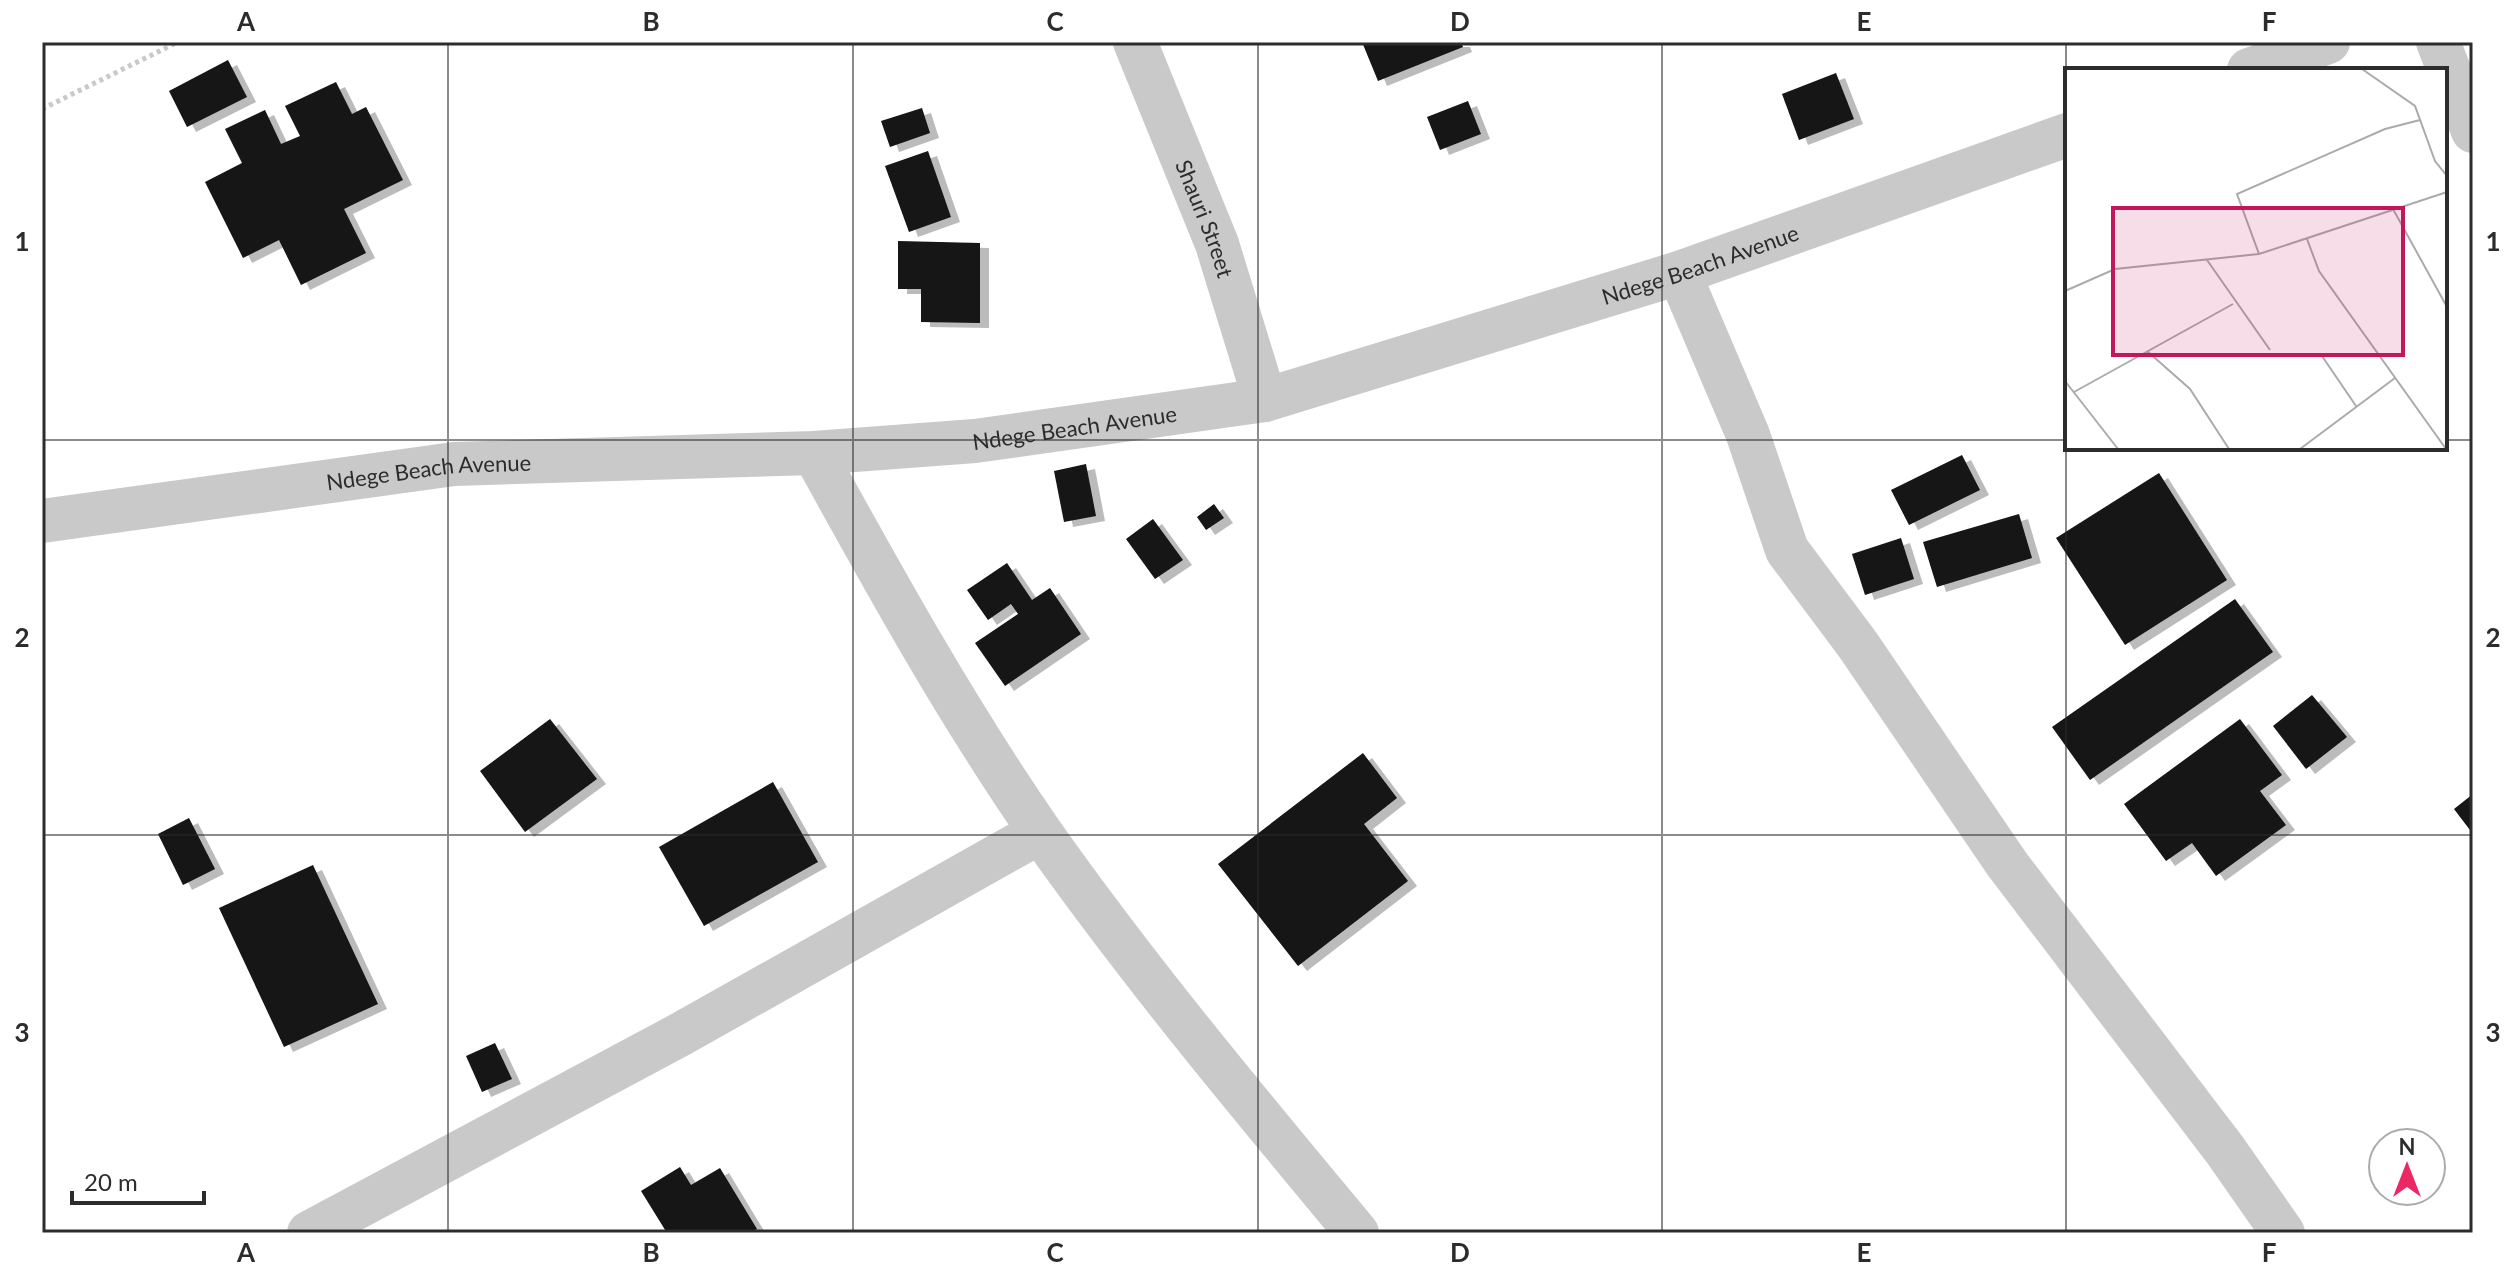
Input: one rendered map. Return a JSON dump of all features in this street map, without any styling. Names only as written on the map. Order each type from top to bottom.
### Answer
[{"type":"street","name":"Shauri Street","points":[[1135,42],[1217,244],[1265,400]]},
{"type":"street","points":[[2255,68],[2328,42]]},
{"type":"street","points":[[2438,42],[2473,131]]},
{"type":"street","name":"Ndege Beach Avenue","points":[[42,521],[454,464],[814,453],[975,441],[1265,400],[1679,273],[2065,136]]},
{"type":"street","points":[[1679,273],[1748,435],[1787,550],[1858,645],[2007,864],[2216,1137],[2283,1233]]},
{"type":"street","points":[[814,453],[908,624],[1040,832],[1177,1017],[1357,1233]]},
{"type":"street","points":[[309,1233],[681,1034],[1040,832]]},
{"type":"path","points":[[42,109],[178,42]]},
{"type":"building","points":[[1362,42],[1461,42],[1463,47],[1378,81]]},
{"type":"building","points":[[228,60],[247,97],[187,127],[169,91]]},
{"type":"building","points":[[1836,73],[1854,119],[1799,140],[1782,94]]},
{"type":"building","points":[[336,82],[352,114],[366,107],[403,180],[344,209],[366,253],[301,285],[279,240],[243,258],[205,182],[242,163],[225,129],[265,110],[281,144],[300,136],[285,106]]},
{"type":"building","points":[[1468,101],[1481,134],[1440,150],[1427,117]]},
{"type":"building","points":[[922,108],[930,133],[890,147],[881,121]]},
{"type":"building","points":[[928,151],[951,217],[909,232],[885,166]]},
{"type":"building","points":[[898,241],[980,243],[980,323],[921,322],[921,289],[898,289]]},
{"type":"building","points":[[1962,455],[1980,490],[1909,525],[1891,490]]},
{"type":"building","points":[[1086,464],[1096,516],[1064,522],[1054,471]]},
{"type":"building","points":[[2159,473],[2227,580],[2125,645],[2056,538]]},
{"type":"building","points":[[1214,504],[1224,518],[1206,530],[1197,517]]},
{"type":"building","points":[[2019,514],[2032,558],[1937,587],[1923,542]]},
{"type":"building","points":[[1153,519],[1183,560],[1155,579],[1126,539]]},
{"type":"building","points":[[1901,538],[1914,579],[1865,595],[1852,554]]},
{"type":"building","points":[[1007,563],[1032,600],[1050,588],[1081,634],[1005,686],[975,643],[1018,614],[1011,604],[988,620],[967,590]]},
{"type":"building","points":[[2235,599],[2273,652],[2090,780],[2052,727]]},
{"type":"building","points":[[2312,695],[2347,737],[2306,769],[2273,726]]},
{"type":"building","points":[[550,719],[597,779],[525,832],[480,771]]},
{"type":"building","points":[[2240,719],[2282,775],[2260,791],[2286,825],[2216,876],[2192,843],[2166,861],[2124,804]]},
{"type":"building","points":[[1363,753],[1397,798],[1364,824],[1408,881],[1298,966],[1218,864]]},
{"type":"building","points":[[773,782],[818,862],[704,926],[659,847]]},
{"type":"building","points":[[2473,794],[2473,834],[2454,809]]},
{"type":"building","points":[[189,818],[215,869],[183,885],[158,834]]},
{"type":"building","points":[[313,865],[378,1004],[284,1047],[219,908]]},
{"type":"building","points":[[495,1043],[512,1079],[482,1092],[466,1056]]},
{"type":"building","points":[[680,1167],[691,1185],[720,1168],[757,1229],[750,1233],[667,1233],[641,1191]]}]
